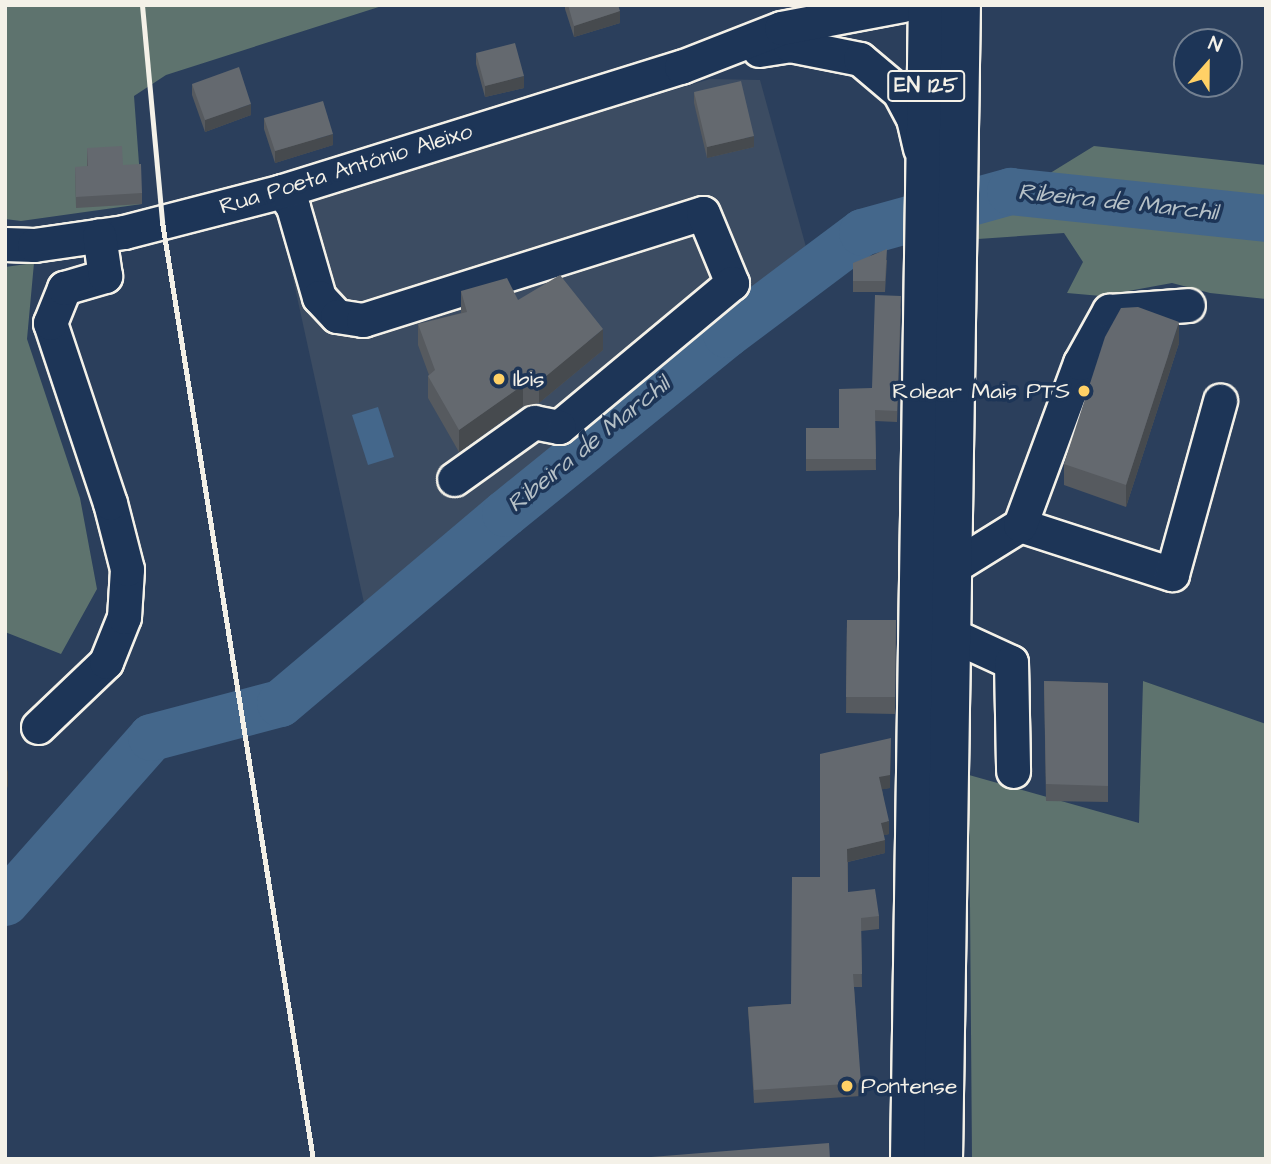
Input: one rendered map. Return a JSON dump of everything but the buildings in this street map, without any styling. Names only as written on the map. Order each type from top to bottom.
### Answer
[{"type":"main road","name":"EN 125","points":[[928,5],[941,168]]},
{"type":"main road","points":[[909,1159],[941,168],[961,5]]},
{"type":"main road","points":[[939,255],[951,568],[943,1159]]},
{"type":"street","name":"Rua Poeta António Aleixo","points":[[5,244],[99,235],[282,191],[681,67],[817,12],[903,5]]},
{"type":"street","name":"Rua Poeta António Aleixo","points":[[681,67],[790,46],[860,59],[900,92],[941,168]]},
{"type":"street","points":[[282,191],[293,207],[319,297],[337,316],[363,320],[703,213],[733,283],[559,428],[534,422],[454,479]]},
{"type":"street","points":[[37,727],[106,662],[124,617],[127,569],[110,503],[50,323],[64,288],[105,276],[99,235]]},
{"type":"street","points":[[951,568],[1020,525],[1080,363],[1109,311],[1188,305]]},
{"type":"street","points":[[1020,525],[1172,573],[1220,401]]},
{"type":"street","points":[[950,634],[1011,662],[1013,771]]},
{"type":"shaded area","points":[[710,79],[760,80],[806,247],[366,612],[278,210]]},
{"type":"shaded area","points":[[378,407],[394,457],[368,465],[352,415]]},
{"type":"green space","points":[[5,5],[385,5],[166,75],[134,96],[142,204],[21,221],[5,219]]},
{"type":"green space","points":[[1094,146],[1266,165],[1266,299],[1210,293],[1172,283],[1101,296],[1067,293],[1083,262],[1064,233],[978,239],[982,179],[1047,175]]},
{"type":"green space","points":[[34,263],[27,339],[80,498],[97,589],[61,654],[5,632],[5,267]]},
{"type":"green space","points":[[1143,681],[1266,724],[1266,1159],[972,1159],[969,775],[1139,823]]},
{"type":"waterway","name":"Ribeira de Marchil","points":[[5,902],[151,737],[280,703],[505,513],[726,334],[862,232],[1010,191],[1266,218]]},
{"type":"railway","points":[[142,5],[162,222],[313,1159]]},
{"type":"place","name":"Ibis","points":[[499,379]]},
{"type":"place","name":"Rolear Mais PTS","points":[[1084,391]]},
{"type":"place","name":"Pontense","points":[[847,1086]]}]
